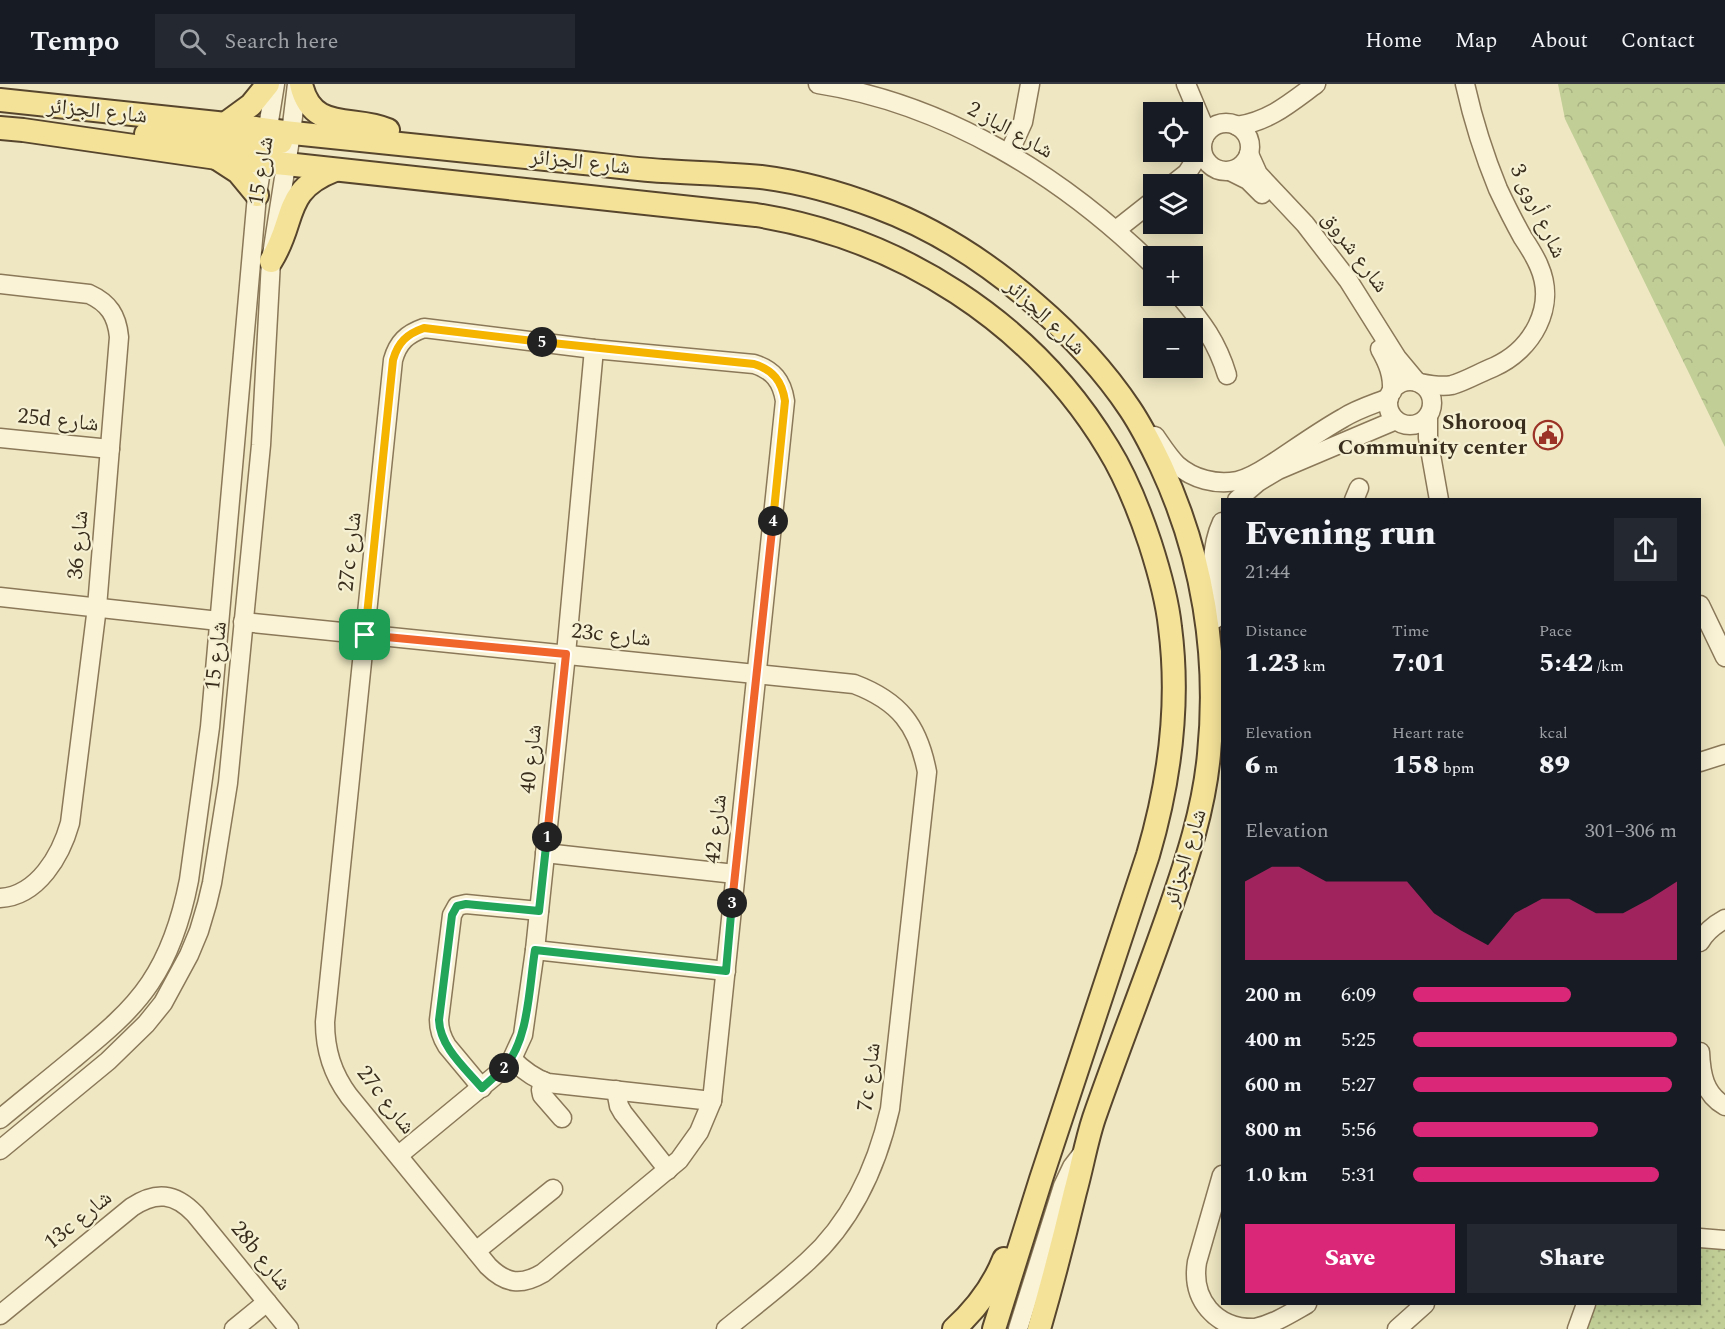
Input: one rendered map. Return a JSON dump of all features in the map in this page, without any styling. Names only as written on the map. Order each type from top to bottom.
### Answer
[{"type":"main road","points":[[225,124],[251,105],[268,84]]},
{"type":"main road","points":[[299,84],[307,101],[322,116],[333,120],[381,127],[409,144]]},
{"type":"main road","name":"شارع الجزائر","points":[[0,100],[225,124],[265,145],[286,164],[588,207],[756,215],[800,223],[860,242],[909,264],[979,307],[1056,378],[1085,412],[1109,450],[1130,491],[1144,524],[1161,576],[1170,627],[1174,678],[1175,704],[1170,755],[1161,806],[1148,855],[994,1329]]},
{"type":"main road","points":[[23,129],[59,125],[265,145]]},
{"type":"main road","name":"شارع الجزائر","points":[[0,128],[23,129],[217,158],[265,145],[291,133],[655,170],[767,178],[824,190],[880,208],[933,232],[974,256],[1051,317],[1106,378],[1131,411],[1152,447],[1184,525],[1196,565],[1205,606],[1210,647],[1210,745],[1197,824],[1182,875],[1097,1110],[1039,1329]]},
{"type":"main road","points":[[217,158],[238,172],[257,195]]},
{"type":"main road","points":[[271,261],[280,245],[297,196],[316,178],[335,170]]},
{"type":"main road","points":[[954,1329],[990,1288],[1021,1212],[1041,1179]]},
{"type":"street","name":"شارع 15","points":[[5,1114],[114,1024],[150,984],[164,959],[178,924],[189,880],[210,727],[257,195],[275,84]]},
{"type":"street","name":"شارع 15","points":[[0,1150],[108,1061],[146,1024],[163,1003],[189,956],[202,922],[212,883],[228,783],[261,445],[271,261],[299,84]]},
{"type":"street","name":"شارع الباز 2","points":[[818,84],[863,94],[918,111],[1009,153],[1053,182],[1116,230],[1143,256]]},
{"type":"street","points":[[1009,153],[1023,122],[1030,84]]},
{"type":"street","points":[[1186,84],[1194,102]]},
{"type":"street","points":[[1196,84],[1208,107],[1247,135],[1249,151]]},
{"type":"street","points":[[1224,170],[1207,162],[1203,144],[1212,127],[1260,121],[1273,115],[1316,84]]},
{"type":"street","name":"شارع أروى 3","points":[[1429,414],[1440,396],[1452,385],[1503,363],[1522,349],[1538,326],[1545,296],[1540,266],[1510,213],[1489,166],[1472,115],[1465,84]]},
{"type":"street","points":[[1196,174],[1242,165],[1258,134],[1273,115]]},
{"type":"street","name":"شارع شروق","points":[[1249,151],[1258,174],[1305,224],[1343,273],[1364,302],[1397,358],[1418,383]]},
{"type":"street","points":[[1184,174],[1194,162]]},
{"type":"street","name":"شارع شروق","points":[[1224,170],[1248,180],[1297,230],[1323,264],[1355,309],[1384,356],[1392,377],[1390,395]]},
{"type":"street","points":[[1116,230],[1143,209]]},
{"type":"street","name":"شارع 36","points":[[0,284],[89,294],[100,299],[115,315],[119,337],[97,607],[70,823],[65,840],[47,870],[21,893],[0,898]]},
{"type":"street","points":[[1188,306],[1208,329],[1227,375]]},
{"type":"street","name":"27c شارع","points":[[488,1266],[349,1096],[332,1069],[325,1038],[396,348],[403,339],[424,328],[594,349],[754,364],[772,373],[779,381],[785,401]]},
{"type":"street","name":"شارع 40","points":[[399,1155],[502,1070],[512,1059],[523,1035],[535,950],[566,654],[594,349]]},
{"type":"street","points":[[1131,411],[1141,419],[1178,466],[1206,480],[1238,481],[1253,475],[1344,417],[1390,395],[1400,384],[1418,383],[1425,387],[1432,398],[1428,438],[1439,498]]},
{"type":"street","name":"شارع أروى 3","points":[[1418,383],[1452,385]]},
{"type":"street","points":[[1390,395],[1389,410],[1402,422],[1420,446],[1429,498]]},
{"type":"street","name":"شارع 42","points":[[488,1266],[497,1275],[520,1282],[543,1273],[668,1170],[690,1147],[712,1101],[785,401]]},
{"type":"street","points":[[1239,498],[1257,482],[1278,470],[1353,438],[1402,422],[1416,425],[1429,414]]},
{"type":"street","points":[[1344,417],[1353,422],[1355,433],[1353,438]]},
{"type":"street","name":"25d شارع","points":[[0,438],[110,449]]},
{"type":"street","points":[[1210,647],[1215,619],[1213,557],[1221,525]]},
{"type":"street","points":[[0,597],[219,621]]},
{"type":"street","points":[[1701,606],[1725,657]]},
{"type":"street","name":"23c شارع","points":[[243,622],[854,684],[880,695],[895,707],[912,728],[924,753],[927,772]]},
{"type":"street","points":[[210,727],[215,746],[212,780],[214,784],[221,787],[228,783]]},
{"type":"street","points":[[1701,762],[1725,754]]},
{"type":"street","name":"7c شارع","points":[[726,1329],[808,1261],[823,1245],[853,1206],[879,1152],[890,1109],[927,772]]},
{"type":"street","points":[[545,854],[735,874]]},
{"type":"street","points":[[482,1088],[447,1046],[439,1027],[452,915],[457,906],[466,904],[539,911]]},
{"type":"street","points":[[1701,940],[1707,931],[1725,919]]},
{"type":"street","points":[[535,950],[726,971]]},
{"type":"street","points":[[512,1059],[527,1073],[548,1083],[712,1101]]},
{"type":"street","points":[[1701,1064],[1705,1086],[1725,1106]]},
{"type":"street","points":[[543,1081],[542,1095],[562,1118]]},
{"type":"street","points":[[616,1090],[623,1113],[668,1170]]},
{"type":"street","points":[[0,1144],[21,1125],[20,1118],[5,1114]]},
{"type":"street","points":[[1018,1329],[1063,1186],[1072,1167],[1085,1151]]},
{"type":"street","points":[[1221,1178],[1195,1273],[1198,1294],[1203,1304],[1218,1320],[1228,1326],[1240,1328],[1264,1326],[1305,1305]]},
{"type":"street","points":[[476,1251],[553,1189]]},
{"type":"street","name":"13c شارع","points":[[0,1315],[142,1200],[165,1196],[176,1199],[195,1214]]},
{"type":"street","name":"28b شارع","points":[[195,1214],[289,1329]]},
{"type":"street","points":[[1701,1238],[1725,1240]]},
{"type":"street","points":[[1048,1329],[1053,1307],[1051,1286]]},
{"type":"street","points":[[234,1329],[267,1302]]},
{"type":"street","points":[[1397,1329],[1424,1305]]},
{"type":"street","points":[[1412,1329],[1439,1305]]},
{"type":"street","points":[[1577,1329],[1586,1305]]},
{"type":"green space","points":[[1558,84],[1725,84],[1725,447],[1565,119]]},
{"type":"green space","points":[[1701,1245],[1725,1245],[1725,1329],[1575,1329],[1585,1305],[1701,1305]]},
{"type":"place","name":"Shorooq Community center","points":[[1548,435]]},
{"type":"route","points":[[424,328],[437,329],[594,349],[754,364],[772,373],[779,381],[785,401],[726,971],[535,950],[523,1035],[512,1059],[482,1088],[447,1046],[439,1027],[452,915],[457,906],[461,904],[539,911],[566,654],[365,635],[393,360],[396,348],[413,332],[424,328]]}]
